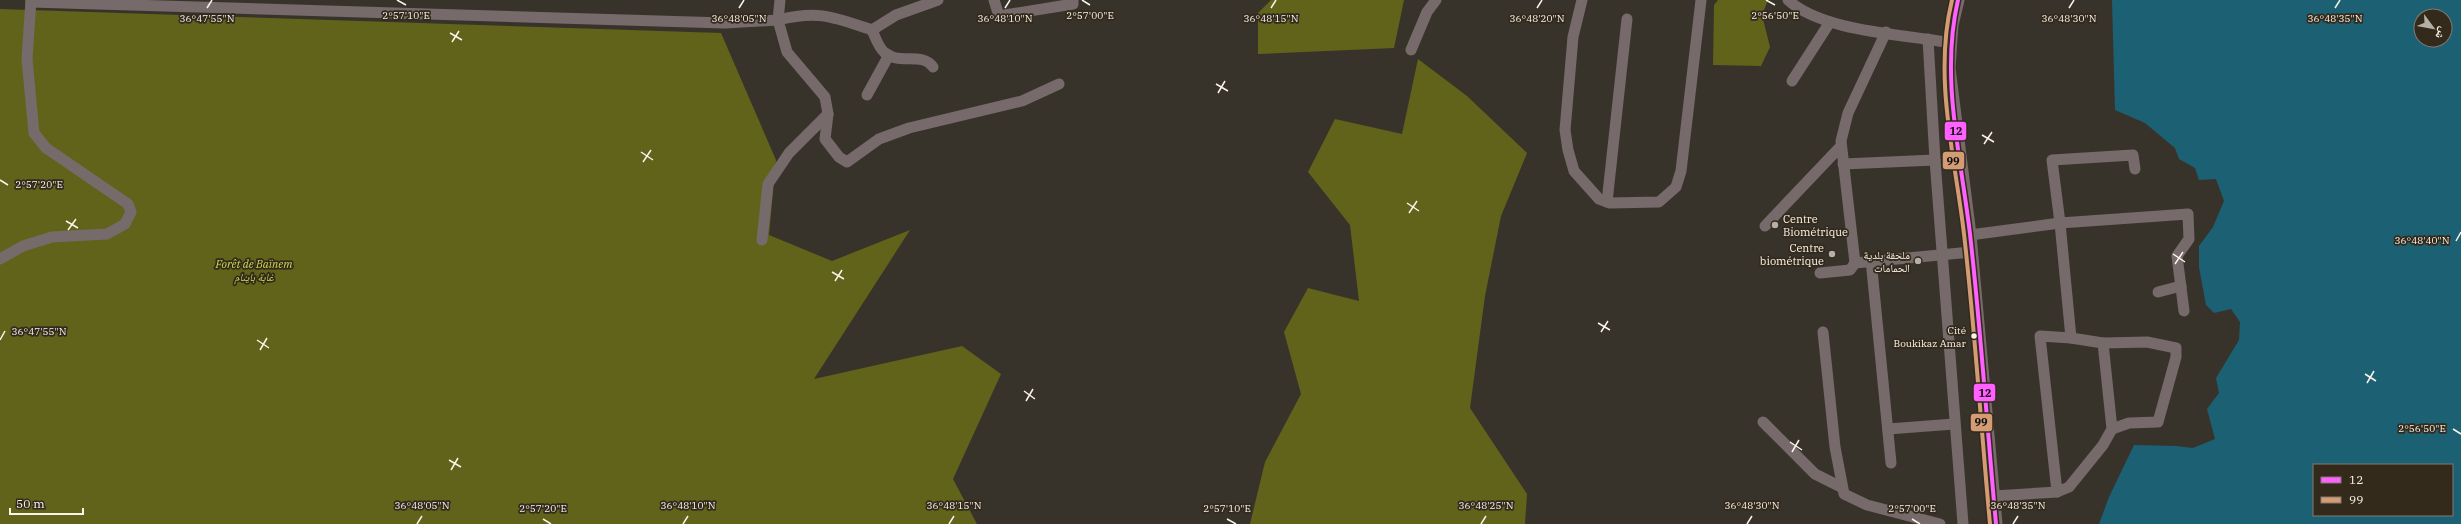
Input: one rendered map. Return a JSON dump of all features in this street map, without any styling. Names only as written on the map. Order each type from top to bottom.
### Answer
[{"type":"main road","points":[[1958,0],[1950,43],[1949,68],[1970,235],[1996,524]]},
{"type":"street","points":[[780,0],[778,20],[787,52],[825,97],[828,114],[825,139],[839,157],[847,162],[879,139],[1022,101],[1058,84]]},
{"type":"street","points":[[872,30],[896,16],[938,0]]},
{"type":"street","points":[[994,0],[999,16],[1072,4],[1073,0]]},
{"type":"street","points":[[1411,50],[1427,12],[1436,0]]},
{"type":"street","points":[[1582,0],[1573,37],[1565,130],[1568,150],[1574,171],[1600,199],[1607,202],[1659,202],[1676,187],[1681,171],[1701,0]]},
{"type":"street","points":[[1788,0],[1797,8],[1815,18],[1830,22],[1950,43]]},
{"type":"street","points":[[0,259],[23,246],[52,237],[107,234],[125,224],[131,212],[128,204],[46,148],[34,133],[27,59],[31,1],[725,23],[778,20],[803,14],[825,15],[872,30],[883,52],[894,59],[921,59],[929,62],[933,67]]},
{"type":"street","points":[[1607,202],[1626,19]]},
{"type":"street","points":[[1792,81],[1830,22]]},
{"type":"street","points":[[1820,273],[1850,270],[1855,263],[1841,146],[1843,129],[1848,112],[1886,32]]},
{"type":"street","points":[[1928,39],[1935,160],[1944,255],[1954,424],[1963,524]]},
{"type":"street","points":[[867,95],[889,55]]},
{"type":"street","points":[[762,240],[768,184],[789,153],[828,114]]},
{"type":"street","points":[[1765,226],[1841,146]]},
{"type":"street","points":[[2071,338],[2060,223],[2052,160],[2133,155],[2134,169]]},
{"type":"street","points":[[1843,164],[1935,160]]},
{"type":"street","points":[[1970,235],[2060,223],[2188,214],[2189,239],[2177,256],[2184,311]]},
{"type":"street","points":[[1855,263],[1871,260],[1971,252]]},
{"type":"street","points":[[1871,260],[1891,463]]},
{"type":"street","points":[[2158,292],[2181,286]]},
{"type":"street","points":[[1823,332],[1841,487],[1844,494],[1860,503],[1940,524]]},
{"type":"street","points":[[2057,492],[2040,336],[2071,338],[2102,343],[2147,342],[2176,348],[2176,357],[2158,422],[2129,423],[2112,429]]},
{"type":"street","points":[[1994,496],[2057,492],[2069,488],[2103,445],[2112,429],[2102,343]]},
{"type":"street","points":[[1763,422],[1815,474],[1841,487]]},
{"type":"street","points":[[1888,429],[1954,424]]},
{"type":"green space","points":[[1271,0],[1404,0],[1394,48],[1258,54],[1258,13]]},
{"type":"green space","points":[[1718,0],[1768,0],[1762,15],[1770,47],[1761,66],[1713,65],[1714,5]]},
{"type":"green space","name":"Forêt de Baïnem غابة باينام","points":[[0,9],[721,33],[776,160],[769,235],[832,261],[910,230],[814,379],[962,346],[1001,374],[953,479],[977,524],[0,524]]},
{"type":"green space","points":[[1418,59],[1467,96],[1527,153],[1501,216],[1485,296],[1470,408],[1527,494],[1525,524],[1250,524],[1265,462],[1301,394],[1284,332],[1308,288],[1359,301],[1350,225],[1308,172],[1335,119],[1402,134]]},
{"type":"water","points":[[2112,0],[2461,0],[2461,524],[2099,524],[2109,497],[2134,445],[2193,448],[2215,439],[2207,409],[2219,393],[2216,378],[2239,340],[2240,322],[2231,309],[2214,313],[2206,305],[2199,267],[2199,246],[2213,227],[2224,201],[2216,179],[2199,180],[2195,168],[2179,159],[2175,148],[2145,123],[2115,110]]},
{"type":"transit line","name":"99","points":[[1952,0],[1947,29],[1945,88],[1951,146],[1968,270],[1990,524]]},
{"type":"transit line","name":"12","points":[[1958,0],[1953,29],[1951,58],[1954,117],[1974,270],[1996,524]]},
{"type":"place","name":"Centre Biométrique","points":[[1775,225]]},
{"type":"place","name":"Centre biométrique","points":[[1832,254]]},
{"type":"place","name":"ملحقة بلدية الحمامات","points":[[1918,261]]},
{"type":"place","name":"Cité Boukikaz Amar","points":[[1974,336]]}]
